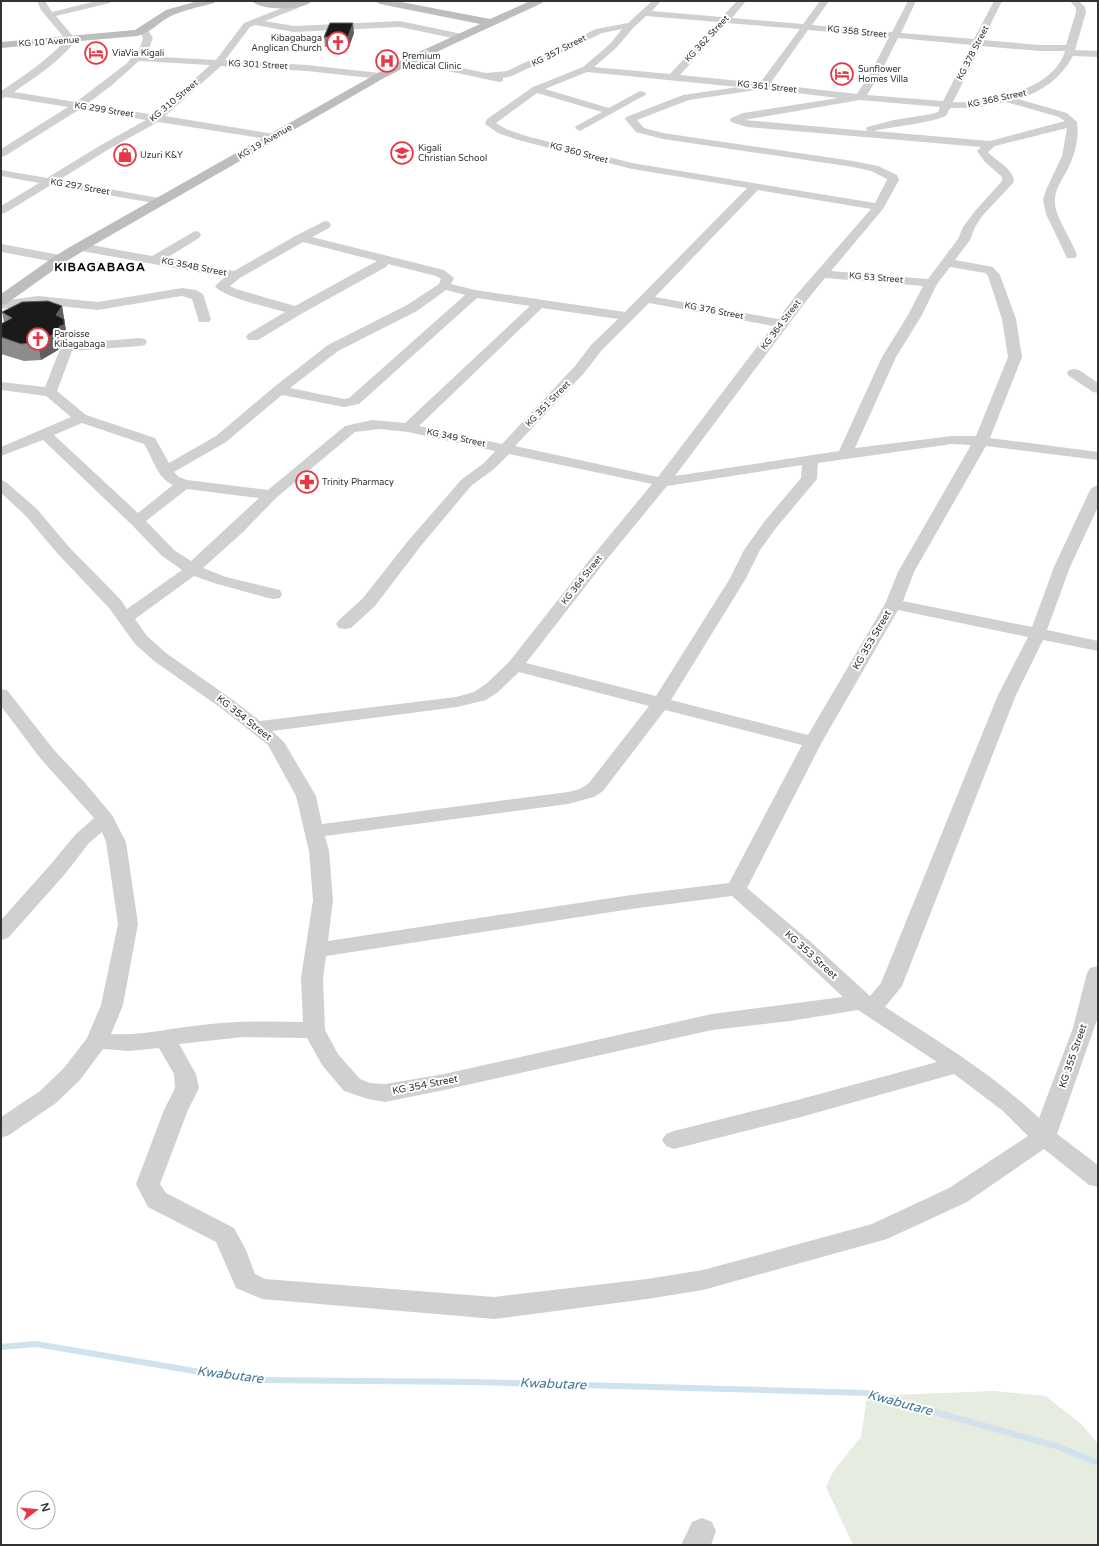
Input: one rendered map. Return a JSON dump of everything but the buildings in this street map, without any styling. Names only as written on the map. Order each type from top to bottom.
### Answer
[{"type":"main road","name":"KG 10 Avenue","points":[[1,45],[128,35],[144,31],[158,19],[172,12],[210,1]]},
{"type":"main road","points":[[257,1],[280,6],[295,6],[307,1]]},
{"type":"main road","points":[[380,1],[492,23]]},
{"type":"main road","name":"KG 19 Avenue","points":[[1,301],[60,259],[80,247],[380,76],[410,60],[538,1]]},
{"type":"street","points":[[3,95],[31,76],[59,53],[71,40],[40,1]]},
{"type":"street","points":[[50,15],[107,1]]},
{"type":"street","name":"KG 360 Street","points":[[657,1],[631,25],[613,46],[586,69],[537,90],[498,115],[490,121],[490,124],[502,131],[522,138],[632,166],[879,207]]},
{"type":"street","name":"KG 362 Street","points":[[672,78],[742,1]]},
{"type":"street","points":[[524,86],[631,118],[687,97],[763,86],[825,1]]},
{"type":"street","points":[[912,1],[896,36],[860,97],[742,116],[735,119],[737,122],[989,144],[1072,122]]},
{"type":"street","name":"KG 378 Street","points":[[947,105],[998,1]]},
{"type":"street","name":"KG 368 Street","points":[[947,105],[972,105],[1022,95],[1038,88],[1059,70],[1070,50],[1081,12],[1081,7],[1074,1]]},
{"type":"street","name":"KG 310 Street","points":[[1,211],[157,118],[218,63],[243,29],[253,22],[295,6]]},
{"type":"street","name":"KG 358 Street","points":[[645,13],[1070,50],[1098,54]]},
{"type":"street","points":[[253,22],[294,29],[400,24],[462,37]]},
{"type":"street","name":"KG 357 Street","points":[[487,76],[509,74],[599,31],[631,25]]},
{"type":"street","points":[[1,154],[78,106],[108,84],[137,58],[146,45],[148,36],[144,31]]},
{"type":"street","name":"KG 301 Street","points":[[137,58],[295,67],[380,76]]},
{"type":"street","points":[[410,60],[511,82]]},
{"type":"street","name":"KG 361 Street","points":[[586,69],[947,105]]},
{"type":"street","points":[[580,128],[642,94]]},
{"type":"street","name":"KG 299 Street","points":[[3,95],[274,137]]},
{"type":"street","points":[[1006,98],[1063,115],[1072,122],[1074,133],[1070,144],[1068,157],[1052,189],[1048,204],[1051,215],[1062,234],[1071,255]]},
{"type":"street","points":[[858,133],[890,124],[939,116],[947,105]]},
{"type":"street","name":"KG 364 Street","points":[[258,727],[457,702],[480,696],[492,688],[515,666],[597,561],[662,482],[822,274],[879,207],[893,180],[893,177],[884,172],[853,164],[663,136],[640,130],[631,122],[631,118]]},
{"type":"street","points":[[845,454],[889,358],[915,315],[931,283],[964,240],[979,213],[1008,182],[1008,176],[983,154],[982,151],[989,144]]},
{"type":"street","name":"KG 297 Street","points":[[1,173],[159,201]]},
{"type":"street","name":"KG 351 Street","points":[[345,624],[369,602],[414,544],[466,483],[482,472],[580,369],[596,348],[755,186]]},
{"type":"street","points":[[296,311],[232,292],[221,286],[236,275],[325,225]]},
{"type":"street","points":[[154,260],[195,235]]},
{"type":"street","points":[[165,471],[221,439],[279,390],[333,348],[412,308],[444,286],[448,278],[440,273],[301,238]]},
{"type":"street","name":"KG 354B Street","points":[[80,247],[236,275]]},
{"type":"street","points":[[1,248],[60,259]]},
{"type":"street","points":[[253,337],[296,311],[382,264],[382,259]]},
{"type":"street","name":"KG 353 Street","points":[[947,263],[985,269],[992,272],[1009,319],[1015,357],[981,441],[906,572],[893,604],[813,742],[736,889],[867,1005],[958,1065],[1011,1105],[1044,1137],[1098,1178]]},
{"type":"street","name":"KG 53 Street","points":[[822,274],[931,283]]},
{"type":"street","points":[[444,286],[474,294],[627,316]]},
{"type":"street","points":[[1,305],[38,300],[98,306],[182,292],[191,293],[198,297],[204,319]]},
{"type":"street","points":[[279,390],[344,403],[354,401],[474,294]]},
{"type":"street","name":"KG 376 Street","points":[[646,298],[783,324]]},
{"type":"street","points":[[408,428],[540,303]]},
{"type":"street","points":[[50,392],[64,358],[66,349],[69,347],[140,342]]},
{"type":"street","points":[[1074,373],[1098,389]]},
{"type":"street","points":[[1,386],[50,392],[81,418],[150,441],[158,454],[165,471],[174,480],[184,484],[271,495]]},
{"type":"street","points":[[1,452],[81,418]]},
{"type":"street","name":"KG 349 Street","points":[[271,495],[350,429],[361,425],[374,424],[408,428],[662,482]]},
{"type":"street","points":[[45,434],[168,552],[193,570],[220,580],[274,594]]},
{"type":"street","points":[[662,482],[845,454],[952,440],[981,441],[1098,456]]},
{"type":"street","points":[[314,831],[568,798],[587,793],[596,787],[661,702],[737,580],[752,550],[770,525],[809,480],[810,464],[812,459]]},
{"type":"street","points":[[137,521],[184,484]]},
{"type":"street","name":"KG 354 Street","points":[[1,485],[31,512],[127,618],[142,640],[160,657],[258,727],[274,742],[295,776],[306,796],[319,851],[323,900],[312,978],[314,1030],[330,1059],[352,1085],[368,1092],[386,1093],[444,1082],[712,1022],[867,1005]]},
{"type":"street","points":[[867,1005],[891,986],[1007,695],[1038,633],[1062,566],[1098,490]]},
{"type":"street","points":[[127,618],[156,599],[193,570],[239,529],[271,495]]},
{"type":"street","points":[[893,604],[1098,646]]},
{"type":"street","points":[[515,666],[813,742]]},
{"type":"street","points":[[1,694],[47,754],[79,788],[105,819],[116,842],[128,924],[112,1005],[97,1041],[72,1074],[48,1096],[1,1129]]},
{"type":"street","points":[[1,933],[58,869],[82,839],[105,819]]},
{"type":"street","points":[[316,950],[424,935],[659,898],[736,889]]},
{"type":"street","name":"KG 355 Street","points":[[1044,1137],[1084,1028],[1098,973]]},
{"type":"street","points":[[97,1041],[129,1043],[200,1033],[243,1029],[314,1030]]},
{"type":"street","points":[[165,1039],[185,1074],[187,1088],[176,1110],[148,1184],[157,1200],[225,1235],[234,1250],[245,1281],[262,1289],[494,1308],[648,1289],[703,1280],[878,1232],[958,1195],[1044,1137]]},
{"type":"street","points":[[674,1140],[801,1108],[958,1065]]},
{"type":"shaded area","points":[[993,1391],[1046,1396],[1083,1426],[1098,1444],[1098,1545],[853,1545],[826,1487],[834,1470],[861,1437],[867,1396]]},
{"type":"waterway","name":"Kwabutare","points":[[1,1347],[36,1344],[247,1380],[474,1382],[867,1393],[1056,1446],[1098,1463]]},
{"type":"place","name":"Kibagabaga Anglican Church","points":[[338,43]]},
{"type":"place","name":"ViaVia Kigali","points":[[96,53]]},
{"type":"place","name":"Premium Medical Clinic","points":[[387,61]]},
{"type":"place","name":"Sunflower Homes Villa","points":[[842,74]]},
{"type":"place","name":"Kigali Christian School","points":[[402,153]]},
{"type":"place","name":"Uzuri K&Y","points":[[125,155]]},
{"type":"place","name":"Paroisse Kibagabaga","points":[[38,339]]},
{"type":"place","name":"Trinity Pharmacy","points":[[307,482]]},
{"type":"district","name":"KIBAGABAGA","points":[[100,267]]}]
